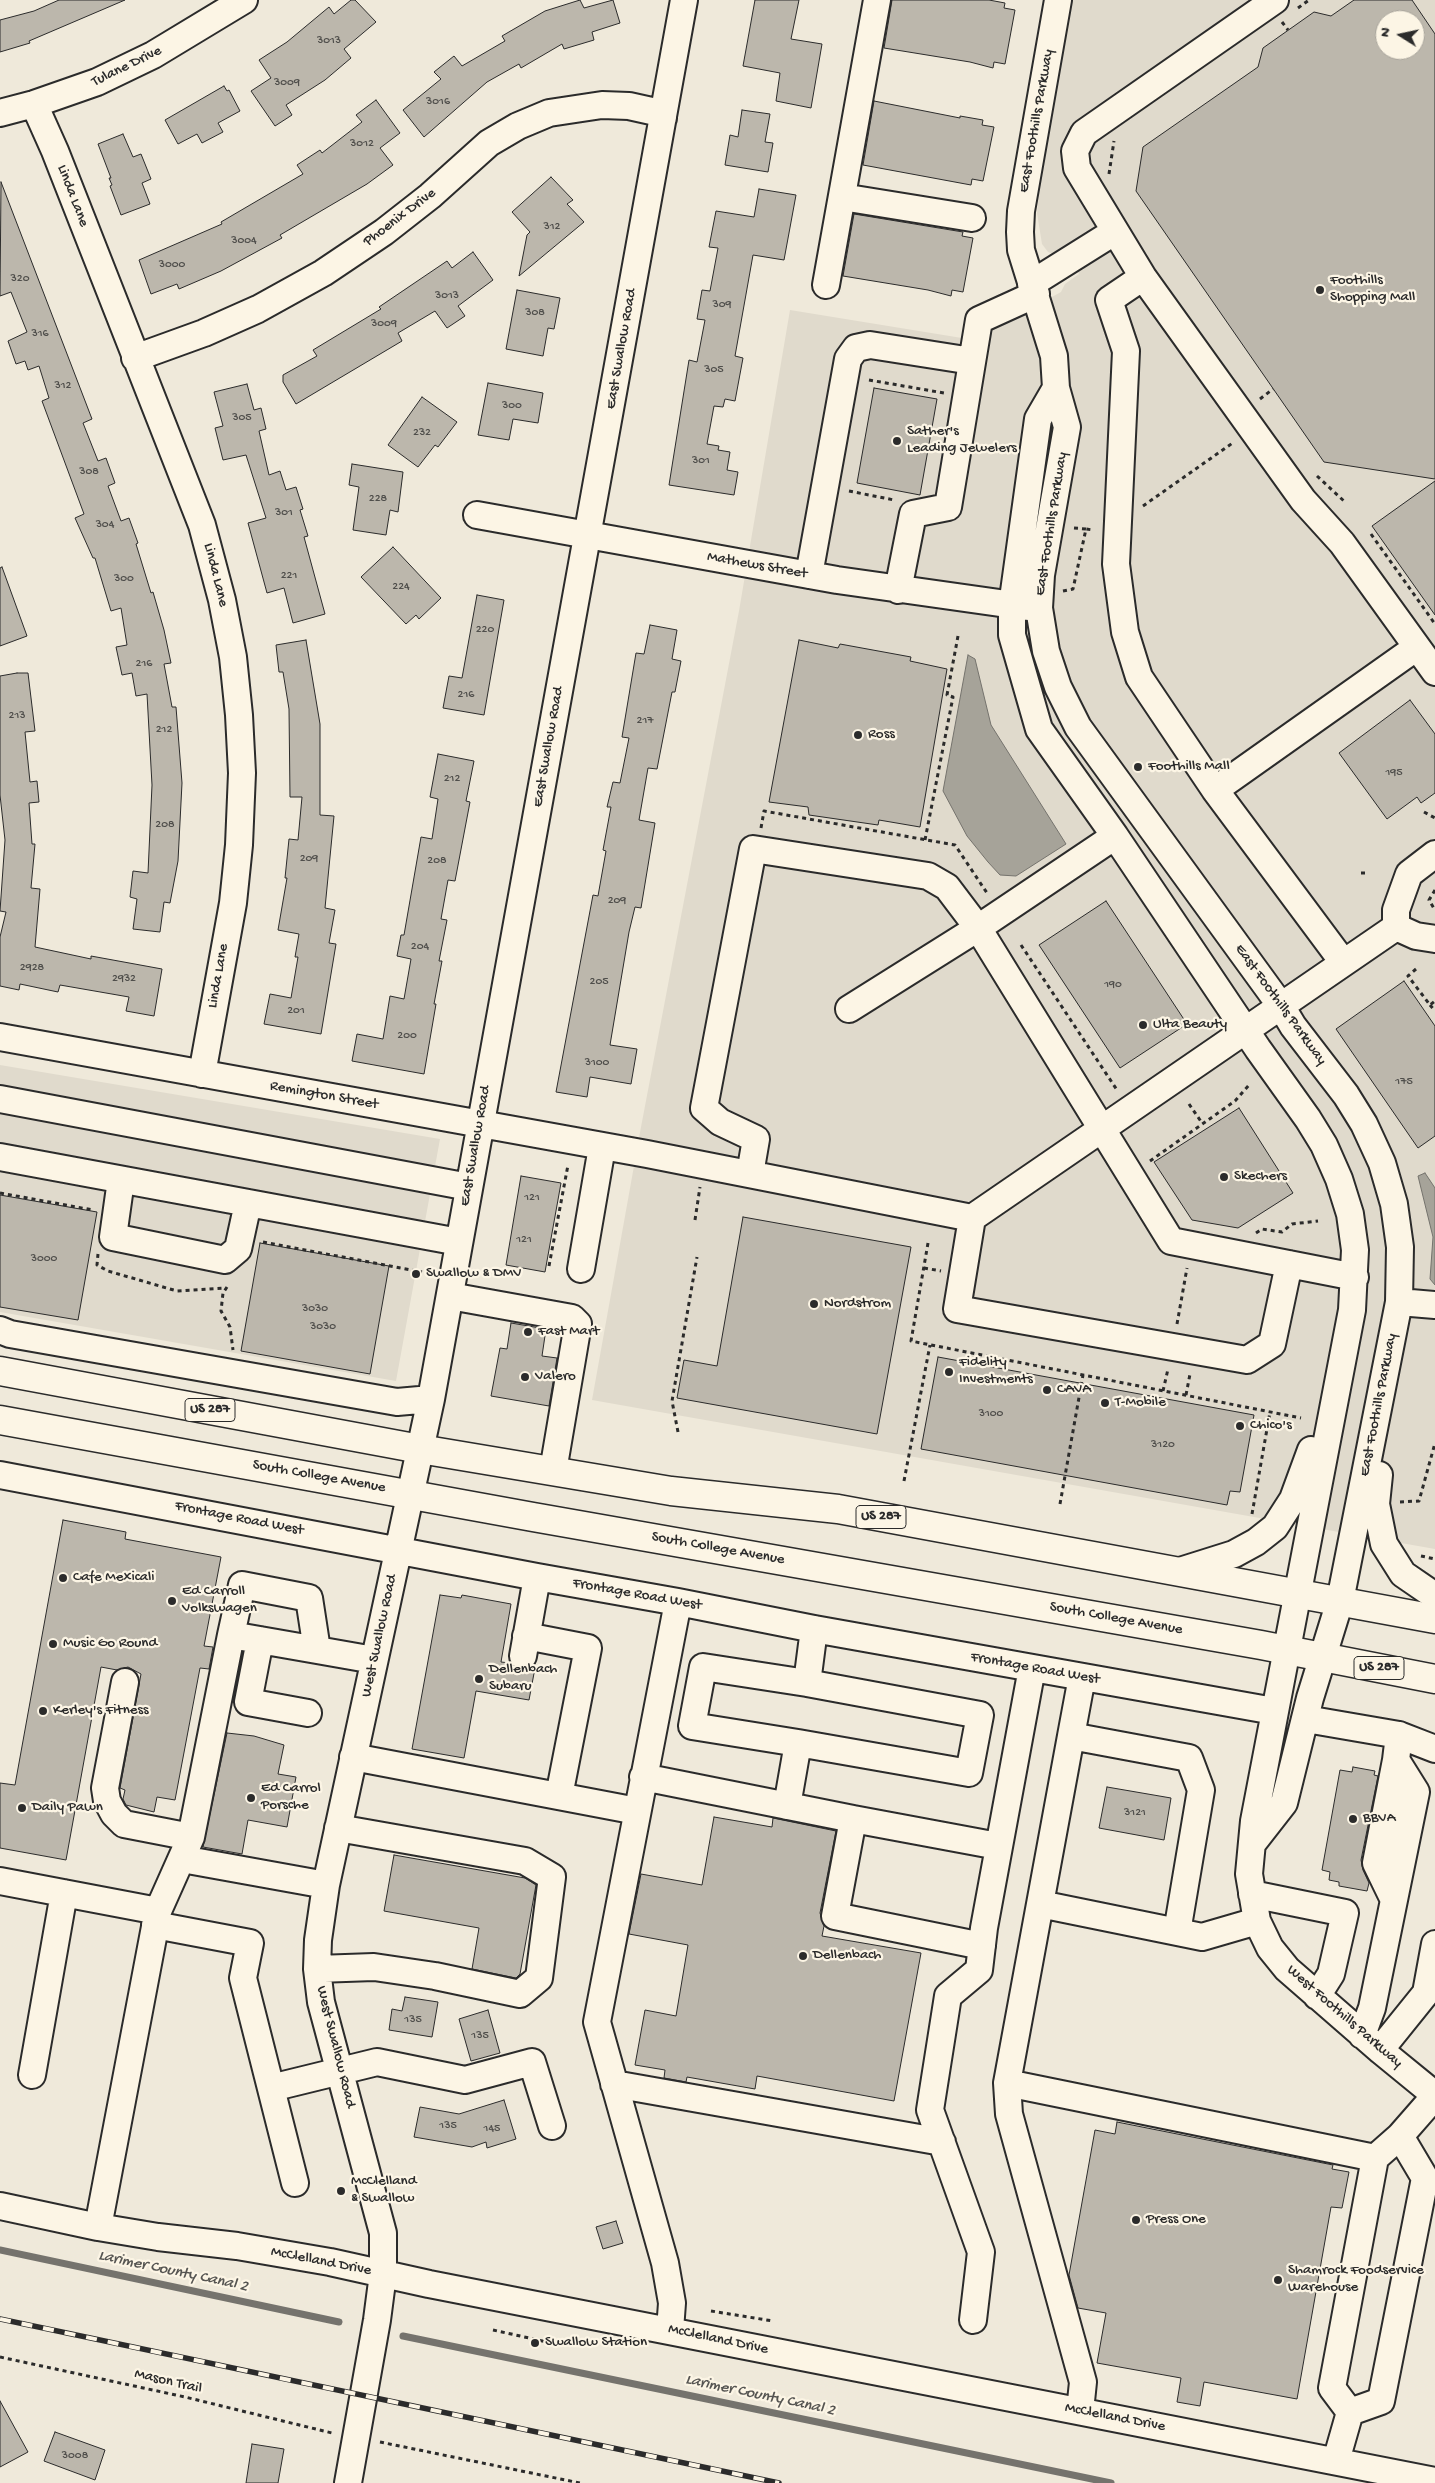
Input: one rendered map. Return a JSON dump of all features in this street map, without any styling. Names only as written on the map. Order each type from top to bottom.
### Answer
[{"type":"highway","name":"US 287","points":[[0,1371],[420,1448],[671,1491],[838,1509],[1435,1619]]},
{"type":"highway","name":"South College Avenue","points":[[0,1420],[1286,1650],[1435,1679]]},
{"type":"street","name":"Tulane Drive","points":[[0,113],[34,104],[97,82],[153,55],[244,0]]},
{"type":"street","name":"East Swallow Road","points":[[410,1494],[432,1399],[480,1124],[684,0]]},
{"type":"street","points":[[826,285],[877,0]]},
{"type":"street","name":"East Foothills Parkway","points":[[1058,0],[1021,210],[1021,250],[1054,356],[1056,388],[1067,427],[1041,575],[1039,608],[1046,651],[1058,687],[1078,727],[1281,1006],[1293,1026],[1346,1094],[1364,1124],[1382,1163],[1394,1204],[1400,1246],[1399,1302],[1340,1600],[1323,1658]]},
{"type":"street","points":[[1282,13],[1084,133],[1075,151],[1077,168],[1143,277],[1304,500],[1342,543],[1435,672]]},
{"type":"street","name":"Linda Lane","points":[[34,104],[55,151],[202,525],[224,610],[233,657],[242,773],[239,845],[232,903],[202,1074]]},
{"type":"street","name":"Phoenix Drive","points":[[135,358],[204,333],[258,309],[323,273],[384,232],[430,196],[489,143],[518,126],[549,113],[602,105],[629,106],[656,112],[663,118]]},
{"type":"street","points":[[842,197],[972,218]]},
{"type":"street","points":[[898,590],[912,514],[948,507],[979,320],[1033,289],[1114,232]]},
{"type":"street","points":[[1143,277],[1109,300],[1126,351],[1116,564],[1125,632],[1138,677],[1215,790],[1344,962]]},
{"type":"street","points":[[809,575],[848,359],[856,348],[870,344],[972,361]]},
{"type":"street","name":"East Foothills Parkway","points":[[1056,388],[1038,419],[1012,606],[1012,635],[1039,729],[1115,836],[1308,1120],[1324,1145],[1339,1179],[1350,1214],[1355,1250],[1352,1310],[1286,1650]]},
{"type":"street","name":"Mathews Street","points":[[476,515],[898,590],[1039,608]]},
{"type":"street","points":[[1215,790],[1417,646]]},
{"type":"street","points":[[849,1009],[978,928],[1115,836]]},
{"type":"street","points":[[750,1174],[756,1139],[720,1122],[704,1108],[753,849],[928,876],[948,887],[978,928],[1171,1241],[1355,1277]]},
{"type":"street","points":[[1396,927],[1396,910],[1409,874],[1435,854]]},
{"type":"street","points":[[1289,1264],[1272,1344],[1247,1360],[957,1309],[972,1218],[1396,927]]},
{"type":"street","points":[[1396,927],[1416,936],[1435,939]]},
{"type":"street","name":"Remington Street","points":[[0,1037],[648,1154],[972,1218]]},
{"type":"street","points":[[0,1099],[469,1187]]},
{"type":"street","points":[[581,1269],[602,1147]]},
{"type":"street","points":[[0,1158],[459,1242]]},
{"type":"street","points":[[121,1180],[112,1237],[225,1260],[238,1249],[248,1204]]},
{"type":"street","points":[[450,1296],[572,1318],[578,1324],[553,1471]]},
{"type":"street","points":[[1399,1302],[1435,1305]]},
{"type":"street","points":[[0,1330],[10,1334],[397,1402],[432,1399]]},
{"type":"street","points":[[1180,1571],[1234,1554],[1256,1542],[1275,1527],[1297,1490],[1308,1464],[1315,1433],[1332,1408]]},
{"type":"street","points":[[1372,1439],[1380,1464],[1376,1504],[1384,1544],[1403,1574],[1435,1596]]},
{"type":"street","name":"Frontage Road West","points":[[0,1475],[814,1629],[1274,1711]]},
{"type":"street","name":"West Swallow Road","points":[[352,2482],[383,2274],[383,2233],[321,2002],[317,1969],[318,1940],[326,1885],[410,1494]]},
{"type":"street","points":[[537,1577],[525,1646],[588,1648],[559,1796]]},
{"type":"street","points":[[98,2227],[156,1918],[186,1848],[242,1585],[308,1598],[317,1650]]},
{"type":"street","points":[[670,2330],[672,2303],[665,2263],[597,2022],[678,1602]]},
{"type":"street","points":[[807,1683],[814,1629]]},
{"type":"street","points":[[231,1635],[374,1660]]},
{"type":"street","points":[[260,1640],[248,1702],[308,1713]]},
{"type":"street","name":"West Foothills Parkway","points":[[1286,1650],[1254,1822],[1249,1874],[1256,1921],[1270,1948],[1287,1969],[1435,2096]]},
{"type":"street","points":[[1252,1844],[1284,1803],[1323,1658]]},
{"type":"street","points":[[703,1666],[980,1715],[969,1773],[798,1743],[692,1726],[703,1666]]},
{"type":"street","points":[[973,2320],[981,2252],[930,2110],[948,1996],[979,1970],[998,1846],[1032,1668]]},
{"type":"street","points":[[1080,2411],[1083,2382],[1009,2114],[1007,2083],[1082,1677]]},
{"type":"street","points":[[125,1682],[105,1788],[107,1801],[114,1814],[124,1824],[186,1848],[326,1885]]},
{"type":"street","points":[[1306,1719],[1397,1748],[1435,1749]]},
{"type":"street","points":[[1071,1736],[1189,1758],[1201,1790],[1177,1932]]},
{"type":"street","points":[[787,1806],[798,1743]]},
{"type":"street","points":[[1371,2042],[1372,2008],[1416,1792],[1397,1748]]},
{"type":"street","points":[[353,1757],[637,1811]]},
{"type":"street","points":[[643,1777],[998,1846]]},
{"type":"street","points":[[853,1819],[835,1916],[982,1946]]},
{"type":"street","points":[[317,1969],[374,1967],[435,1976],[520,1994],[539,1978],[552,1877],[525,1861],[338,1828]]},
{"type":"street","points":[[0,1881],[64,1893],[250,1943],[243,1978],[295,2183]]},
{"type":"street","points":[[32,2075],[64,1893]]},
{"type":"street","points":[[1252,1894],[1345,1912],[1331,1974],[1317,1996]]},
{"type":"street","points":[[1040,1904],[1202,1937],[1256,1921]]},
{"type":"street","points":[[1371,2042],[1431,1994],[1435,1944]]},
{"type":"street","points":[[271,2088],[377,2062],[465,2080],[532,2062],[552,2126]]},
{"type":"street","points":[[1007,2083],[1374,2158]]},
{"type":"street","points":[[614,2084],[942,2142]]},
{"type":"street","points":[[1350,2412],[1332,2388],[1374,2158],[1400,2136],[1435,2096]]},
{"type":"street","points":[[1350,2412],[1381,2401],[1426,2178],[1400,2136]]},
{"type":"street","name":"McClelland Drive","points":[[0,2206],[98,2227],[261,2250],[1435,2481]]},
{"type":"street","points":[[1336,2461],[1350,2412]]},
{"type":"path","points":[[1282,13],[1309,0]]},
{"type":"path","points":[[1108,179],[1116,133]]},
{"type":"path","points":[[863,379],[949,393]]},
{"type":"path","points":[[1136,511],[1238,439]]},
{"type":"path","points":[[844,490],[900,501]]},
{"type":"path","points":[[1076,528],[1099,530]]},
{"type":"path","points":[[1062,591],[1073,588],[1086,529]]},
{"type":"path","points":[[1371,534],[1435,624]]},
{"type":"path","points":[[925,840],[953,697],[947,695],[958,636]]},
{"type":"path","points":[[761,834],[764,811],[955,845],[988,894]]},
{"type":"path","points":[[1424,812],[1435,818]]},
{"type":"path","points":[[1361,873],[1368,873]]},
{"type":"path","points":[[1425,912],[1433,908],[1430,897],[1435,890]]},
{"type":"path","points":[[1021,945],[1119,1093]]},
{"type":"path","points":[[1416,969],[1408,976],[1435,1011]]},
{"type":"path","points":[[1430,1005],[1435,1002]]},
{"type":"path","points":[[1154,1170],[1148,1162],[1235,1100],[1249,1085]]},
{"type":"path","points":[[1189,1104],[1202,1123]]},
{"type":"path","points":[[549,1266],[568,1165]]},
{"type":"path","points":[[695,1220],[701,1184]]},
{"type":"path","points":[[0,1193],[101,1212]]},
{"type":"path","points":[[1254,1234],[1262,1229],[1282,1232],[1292,1224],[1318,1221]]},
{"type":"path","points":[[256,1241],[422,1272]]},
{"type":"path","points":[[928,1243],[911,1340],[1083,1376],[1301,1418]]},
{"type":"path","points":[[678,1432],[672,1401],[697,1258]]},
{"type":"path","points":[[1177,1325],[1188,1265]]},
{"type":"path","points":[[233,1283],[223,1293],[221,1312],[230,1326],[233,1353]]},
{"type":"path","points":[[904,1481],[930,1345]]},
{"type":"path","points":[[1163,1391],[1169,1363]]},
{"type":"path","points":[[1186,1396],[1192,1365]]},
{"type":"path","points":[[1060,1504],[1083,1376]]},
{"type":"path","points":[[1254,1501],[1270,1412]]},
{"type":"path","points":[[1393,1503],[1419,1501],[1435,1443]]},
{"type":"path","points":[[712,2311],[773,2321]]},
{"type":"path","points":[[493,2330],[556,2344]]},
{"type":"path","name":"Mason Trail","points":[[0,2357],[185,2397],[330,2433]]},
{"type":"path","points":[[381,2442],[580,2483]]},
{"type":"shaded area","name":"Foothills Shopping Mall","points":[[1072,0],[1435,0],[1435,1549],[592,1400],[641,1127],[739,611],[790,310],[968,339],[973,318],[981,304],[1000,294],[1007,318],[1012,319],[1061,292],[1065,284],[1079,274],[1067,253],[1056,255],[1048,252],[1042,244],[1037,213],[1042,165]]},
{"type":"shaded area","points":[[968,655],[975,659],[991,725],[1066,844],[1016,876],[1000,875],[988,862],[967,836],[943,791]]},
{"type":"shaded area","points":[[0,1065],[440,1139],[396,1381],[0,1312]]},
{"type":"shaded area","points":[[1425,1173],[1435,1188],[1435,1285],[1430,1279],[1433,1237],[1418,1176]]},
{"type":"building","points":[[59,0],[125,0],[29,41],[30,43],[0,52],[0,20],[34,11]]},
{"type":"building","points":[[351,0],[355,0],[376,22],[344,49],[351,58],[325,80],[286,105],[292,115],[275,126],[251,91],[271,78],[259,60],[287,42],[329,7],[334,14]]},
{"type":"building","points":[[580,0],[584,8],[613,0],[620,23],[592,32],[594,40],[564,49],[562,44],[521,68],[519,64],[487,82],[424,137],[403,110],[441,79],[434,72],[454,56],[462,66],[505,41],[502,36],[545,11]]},
{"type":"building","points":[[755,0],[799,0],[791,39],[822,44],[811,108],[776,101],[780,73],[743,66]]},
{"type":"building","points":[[892,0],[989,0],[1005,3],[1004,8],[1015,10],[1005,64],[994,62],[993,68],[970,62],[884,48]]},
{"type":"building","name":"Foothills Shopping Mall","points":[[1354,0],[1412,0],[1419,10],[1375,10],[1375,60],[1425,60],[1425,19],[1435,34],[1435,479],[1324,462],[1136,191],[1143,147],[1258,67],[1263,48],[1314,12],[1331,16]]},
{"type":"building","points":[[224,86],[227,91],[229,90],[240,111],[218,123],[223,132],[202,143],[197,134],[178,144],[165,120]]},
{"type":"building","points":[[376,100],[400,133],[380,148],[393,165],[367,184],[280,235],[282,238],[221,271],[179,289],[177,284],[151,294],[139,260],[222,224],[221,222],[303,174],[297,165],[320,150],[322,153],[362,122],[356,115]]},
{"type":"building","points":[[874,101],[960,118],[960,116],[983,120],[982,125],[994,127],[983,181],[972,179],[971,185],[863,165]]},
{"type":"building","points":[[742,110],[770,114],[765,142],[773,143],[768,172],[725,165],[730,135],[738,137]]},
{"type":"building","points":[[123,134],[133,157],[141,154],[151,179],[142,183],[150,204],[121,215],[110,186],[112,185],[109,178],[111,178],[98,144]]},
{"type":"building","points":[[551,177],[573,200],[567,204],[584,222],[519,276],[527,235],[530,232],[512,212]]},
{"type":"building","points":[[1,182],[92,419],[83,423],[98,461],[106,458],[115,483],[108,486],[121,521],[129,518],[138,543],[136,544],[151,593],[153,592],[171,663],[164,664],[172,707],[176,707],[182,783],[178,861],[170,903],[164,902],[160,932],[133,929],[137,899],[130,897],[133,871],[148,873],[152,785],[147,694],[136,696],[132,673],[122,675],[116,647],[127,645],[121,608],[111,611],[95,558],[93,558],[75,518],[84,514],[42,401],[49,398],[39,366],[28,370],[25,361],[16,364],[8,341],[27,332],[11,292],[0,296]]},
{"type":"building","points":[[759,189],[796,195],[784,260],[753,255],[735,356],[743,358],[735,401],[725,399],[723,407],[714,406],[707,444],[719,446],[718,450],[730,452],[727,470],[738,472],[734,495],[669,485],[689,360],[697,362],[705,320],[697,319],[702,290],[710,291],[718,248],[709,247],[716,211],[754,217]]},
{"type":"building","points":[[854,214],[963,232],[962,236],[973,238],[963,292],[952,290],[951,296],[928,290],[843,276]]},
{"type":"building","points":[[473,252],[493,280],[458,306],[465,316],[447,328],[435,311],[398,333],[402,341],[296,404],[283,382],[283,375],[317,356],[313,350],[381,309],[379,307],[447,261],[452,268]]},
{"type":"building","points":[[517,290],[560,298],[554,329],[548,328],[543,356],[506,349]]},
{"type":"building","points":[[488,383],[543,393],[538,423],[513,419],[509,440],[478,435]]},
{"type":"building","points":[[247,384],[254,410],[261,408],[266,429],[259,431],[269,475],[280,471],[286,490],[296,487],[303,509],[300,510],[308,536],[304,537],[325,614],[293,623],[284,588],[267,593],[248,523],[266,518],[246,455],[223,460],[215,428],[223,426],[214,392]]},
{"type":"building","name":"Sather's Leading Jewelers","points":[[874,388],[937,399],[920,495],[857,483]]},
{"type":"building","points":[[422,397],[457,422],[438,447],[435,445],[418,467],[388,445]]},
{"type":"building","points":[[352,464],[403,472],[398,512],[390,510],[386,535],[353,530],[359,487],[349,485]]},
{"type":"building","points":[[1435,481],[1435,615],[1372,526]]},
{"type":"building","points":[[393,547],[441,598],[419,619],[416,615],[406,624],[361,577]]},
{"type":"building","points":[[2,567],[27,636],[0,646],[0,568]]},
{"type":"building","points":[[477,595],[504,600],[484,715],[443,708],[449,676],[462,678]]},
{"type":"building","points":[[650,625],[677,630],[672,659],[681,661],[675,692],[672,692],[657,769],[648,768],[639,820],[655,823],[641,908],[635,907],[629,932],[610,1045],[637,1049],[631,1084],[590,1077],[587,1097],[556,1092],[593,895],[598,896],[606,851],[603,850],[611,807],[607,807],[613,782],[620,783],[629,738],[622,737],[636,653],[644,654]]},
{"type":"building","points":[[306,640],[320,724],[320,815],[334,816],[325,908],[335,910],[329,943],[336,944],[321,1034],[264,1024],[270,994],[291,998],[298,957],[295,957],[299,934],[278,930],[287,878],[285,878],[289,839],[298,840],[302,797],[290,797],[289,709],[283,672],[279,672],[276,645]]},
{"type":"building","name":"Ross","points":[[799,640],[838,648],[840,644],[911,657],[910,661],[947,669],[920,827],[879,820],[878,825],[809,815],[808,807],[769,802]]},
{"type":"building","points":[[28,673],[35,731],[25,732],[30,782],[37,781],[39,802],[29,803],[32,844],[35,844],[31,888],[40,889],[35,947],[91,959],[91,956],[162,969],[154,1016],[126,1011],[129,997],[60,985],[58,992],[20,984],[19,990],[0,986],[0,937],[6,912],[0,911],[5,840],[0,795],[0,676]]},
{"type":"building","points":[[1410,700],[1435,734],[1435,793],[1421,803],[1417,797],[1387,819],[1339,753]]},
{"type":"building","points":[[438,754],[474,761],[466,801],[470,802],[455,881],[448,880],[441,919],[447,920],[439,961],[442,961],[424,1074],[352,1061],[357,1034],[383,1039],[390,996],[404,999],[411,959],[397,956],[401,935],[404,935],[421,837],[432,839],[438,799],[430,797]]},
{"type":"building","points":[[1106,901],[1187,1024],[1120,1068],[1039,945]]},
{"type":"building","points":[[1404,981],[1435,1026],[1435,1136],[1418,1148],[1336,1029]]},
{"type":"building","name":"Skechers","points":[[1239,1108],[1293,1193],[1238,1228],[1192,1220],[1154,1162]]},
{"type":"building","points":[[521,1176],[561,1183],[545,1272],[506,1265]]},
{"type":"building","points":[[0,1195],[97,1212],[78,1320],[0,1307]]},
{"type":"building","name":"Nordstrom","points":[[743,1217],[911,1247],[877,1434],[677,1398],[684,1360],[717,1366]]},
{"type":"building","points":[[260,1243],[389,1266],[370,1374],[241,1351]]},
{"type":"building","name":"Valero","points":[[511,1323],[546,1329],[542,1356],[557,1358],[549,1406],[491,1396],[500,1348],[507,1349]]},
{"type":"building","points":[[938,1357],[1254,1415],[1240,1492],[1230,1491],[1227,1505],[921,1449]]},
{"type":"building","points":[[63,1520],[126,1532],[125,1539],[221,1557],[204,1646],[213,1647],[209,1669],[200,1668],[175,1800],[157,1797],[154,1812],[126,1805],[123,1799],[125,1790],[120,1788],[141,1674],[128,1667],[117,1670],[101,1667],[66,1860],[0,1848],[0,1783],[15,1785]]},
{"type":"building","name":"Dellenbach Subaru","points":[[440,1595],[461,1598],[462,1595],[511,1604],[501,1662],[510,1663],[520,1671],[535,1668],[529,1700],[476,1691],[464,1758],[412,1749]]},
{"type":"building","name":"Ed Carrol Porsche","points":[[227,1733],[254,1736],[284,1745],[278,1774],[296,1777],[287,1827],[248,1820],[242,1854],[203,1847]]},
{"type":"building","name":"BBVA","points":[[1353,1767],[1375,1771],[1374,1775],[1378,1776],[1361,1860],[1369,1883],[1367,1891],[1339,1886],[1339,1882],[1329,1880],[1330,1872],[1322,1870],[1340,1770],[1352,1772]]},
{"type":"building","points":[[1107,1787],[1171,1798],[1164,1840],[1099,1828]]},
{"type":"building","name":"Dellenbach","points":[[714,1817],[772,1827],[773,1818],[836,1831],[820,1913],[824,1926],[822,1936],[921,1953],[894,2101],[757,2076],[755,2089],[687,2077],[686,2082],[664,2078],[665,2070],[635,2065],[645,2010],[676,2016],[688,1945],[629,1934],[641,1874],[702,1885]]},
{"type":"building","points":[[394,1855],[525,1878],[536,1885],[520,1974],[516,1978],[472,1969],[479,1928],[384,1911]]},
{"type":"building","points":[[405,1997],[438,2002],[432,2037],[389,2030],[392,2009],[402,2011]]},
{"type":"building","points":[[488,2010],[500,2053],[471,2061],[459,2019]]},
{"type":"building","points":[[504,2100],[516,2139],[487,2148],[486,2142],[472,2147],[414,2137],[420,2107],[459,2114]]},
{"type":"building","points":[[1117,2122],[1333,2165],[1332,2169],[1349,2172],[1342,2208],[1331,2207],[1297,2399],[1204,2382],[1200,2406],[1177,2402],[1181,2378],[1097,2363],[1106,2313],[1078,2308],[1069,2275],[1095,2130],[1115,2134]]},
{"type":"building","points":[[616,2221],[623,2243],[603,2249],[596,2227]]},
{"type":"building","points":[[0,2401],[28,2452],[0,2467]]},
{"type":"building","points":[[55,2432],[105,2450],[95,2480],[44,2461]]},
{"type":"building","points":[[252,2444],[284,2449],[278,2483],[246,2483]]},
{"type":"waterway","name":"Larimer County Canal 2","points":[[0,2250],[339,2322]]},
{"type":"waterway","name":"Larimer County Canal 2","points":[[403,2336],[1111,2483]]},
{"type":"railway","points":[[0,2319],[779,2483]]},
{"type":"place","name":"Foothills Shopping Mall","points":[[1320,290]]},
{"type":"place","name":"Sather's Leading Jewelers","points":[[897,441]]},
{"type":"place","name":"Ross","points":[[858,735]]},
{"type":"place","name":"Foothills Mall","points":[[1138,767]]},
{"type":"place","name":"Ulta Beauty","points":[[1143,1025]]},
{"type":"place","name":"Skechers","points":[[1224,1177]]},
{"type":"place","name":"Swallow & DMV","points":[[416,1274]]},
{"type":"place","name":"Nordstrom","points":[[814,1304]]},
{"type":"place","name":"Fast Mart","points":[[528,1332]]},
{"type":"place","name":"Fidelity Investments","points":[[949,1372]]},
{"type":"place","name":"Valero","points":[[525,1377]]},
{"type":"place","name":"CAVA","points":[[1047,1390]]},
{"type":"place","name":"T-Mobile","points":[[1105,1403]]},
{"type":"place","name":"Chico's","points":[[1240,1426]]},
{"type":"place","name":"Cafe Mexicali","points":[[63,1578]]},
{"type":"place","name":"Ed Carroll Volkswagen","points":[[172,1601]]},
{"type":"place","name":"Music Go Round","points":[[53,1644]]},
{"type":"place","name":"Dellenbach Subaru","points":[[479,1679]]},
{"type":"place","name":"Kerley's Fitness","points":[[43,1711]]},
{"type":"place","name":"Ed Carrol Porsche","points":[[251,1798]]},
{"type":"place","name":"Daily Pawn","points":[[22,1808]]},
{"type":"place","name":"BBVA","points":[[1353,1819]]},
{"type":"place","name":"Dellenbach","points":[[803,1956]]},
{"type":"place","name":"McClelland & Swallow","points":[[341,2191]]},
{"type":"place","name":"Press One","points":[[1136,2220]]},
{"type":"place","name":"Shamrock Foodservice Warehouse","points":[[1278,2280]]},
{"type":"place","name":"Swallow Station","points":[[535,2343]]}]
